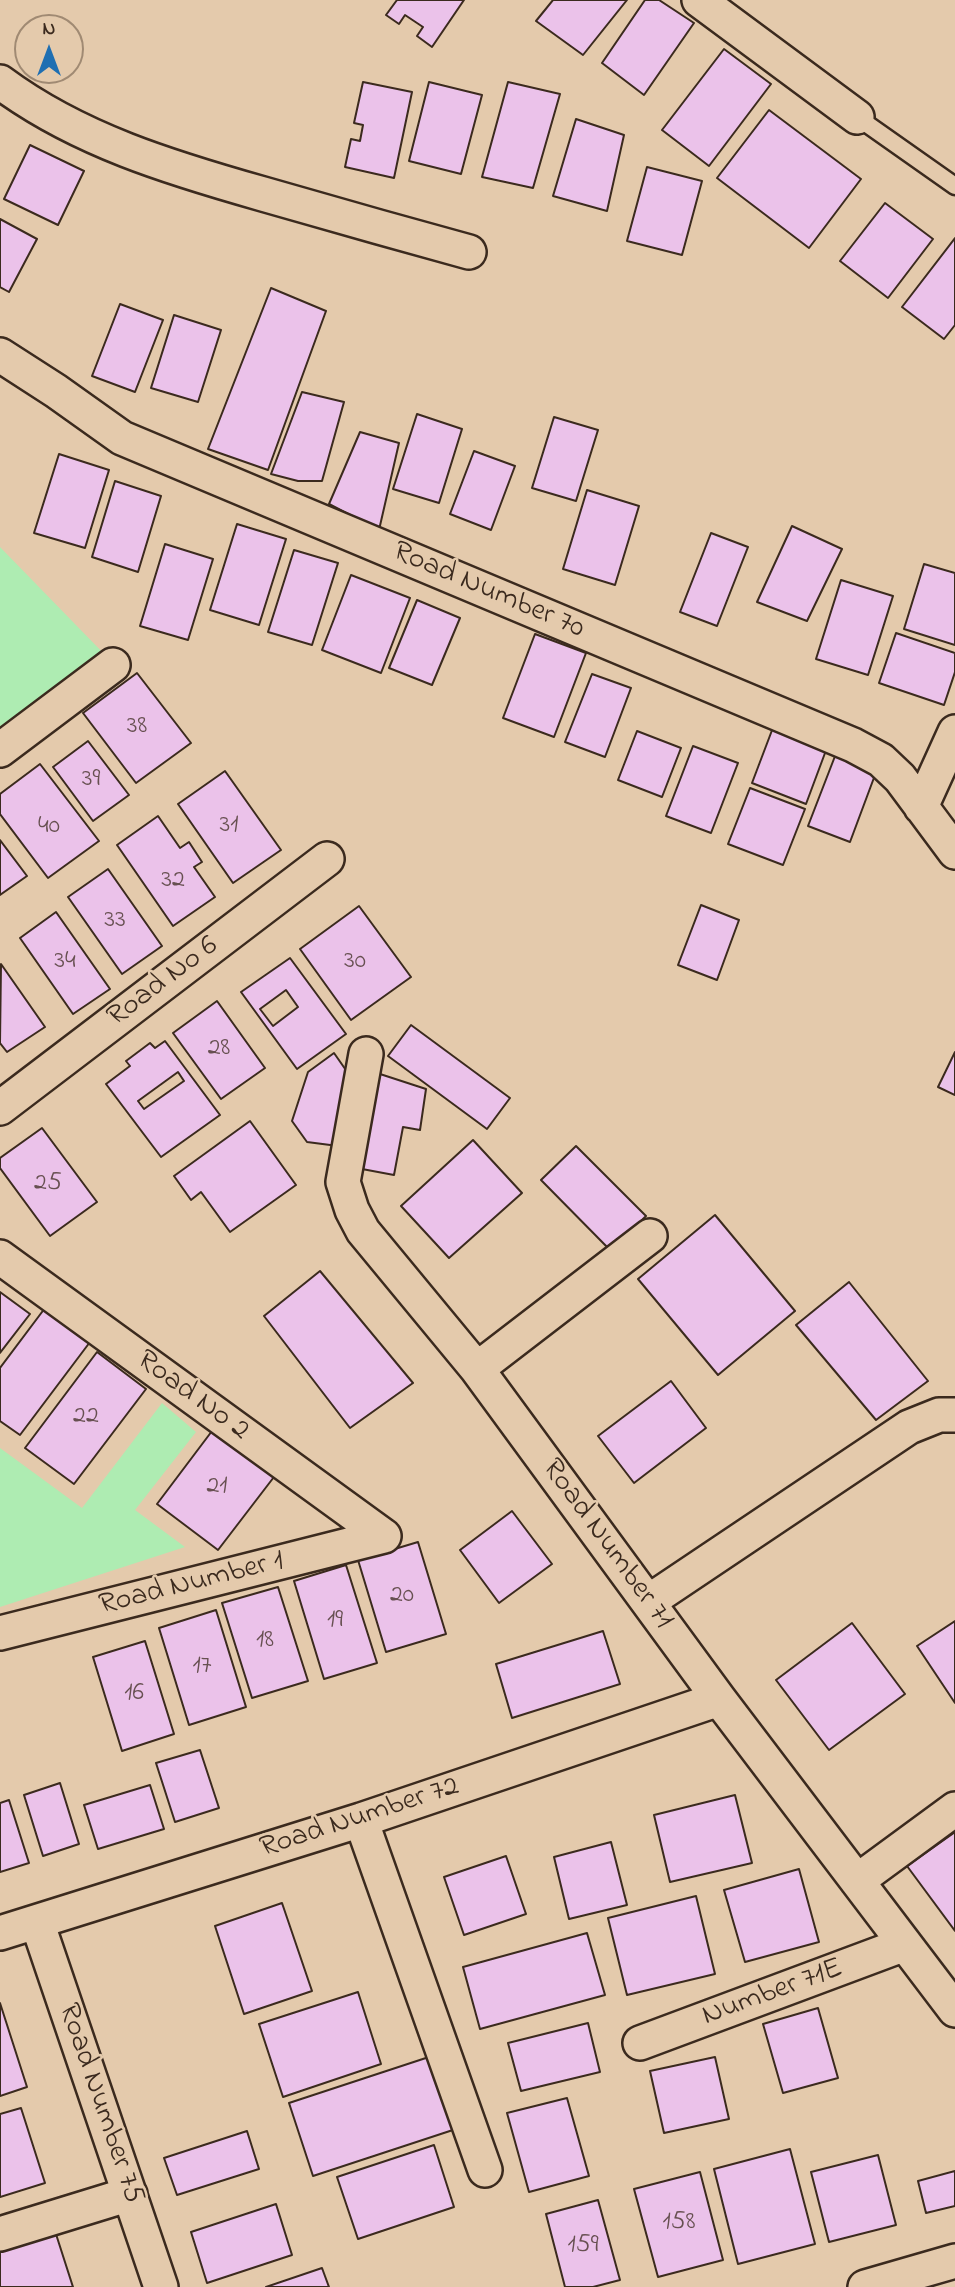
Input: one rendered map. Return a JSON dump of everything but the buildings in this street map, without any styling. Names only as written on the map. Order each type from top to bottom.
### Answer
[{"type":"street","points":[[699,0],[857,117]]},
{"type":"street","points":[[0,82],[26,101],[102,142],[200,176],[469,252]]},
{"type":"street","name":"Road Number 70","points":[[0,355],[122,438],[853,745],[881,760],[900,778],[955,852]]},
{"type":"street","points":[[0,750],[113,665]]},
{"type":"street","points":[[921,807],[955,732]]},
{"type":"street","name":"Road No 6","points":[[0,1108],[327,859]]},
{"type":"street","name":"Road Number 71","points":[[366,1054],[343,1182],[352,1210],[363,1231],[477,1369],[719,1699],[955,2010]]},
{"type":"street","points":[[477,1369],[650,1236]]},
{"type":"street","name":"Road No 2","points":[[0,1257],[384,1536]]},
{"type":"street","points":[[648,1602],[909,1427],[939,1415],[955,1415]]},
{"type":"street","name":"Road Number 1","points":[[0,1633],[384,1536]]},
{"type":"street","name":"Road Number 72","points":[[0,1933],[361,1820],[719,1699]]},
{"type":"street","points":[[857,1881],[955,1809]]},
{"type":"street","points":[[361,1820],[485,2170]]},
{"type":"street","name":"Road Number 75","points":[[37,1922],[161,2287]]},
{"type":"street","name":"Number 71E","points":[[640,2043],[905,1944]]},
{"type":"street","points":[[0,2234],[130,2194]]},
{"type":"street","points":[[865,2287],[955,2261]]},
{"type":"lane","points":[[857,117],[955,186]]},
{"type":"green space","points":[[0,547],[110,660],[0,742]]},
{"type":"green space","points":[[162,1403],[196,1432],[135,1510],[185,1547],[0,1607],[0,1448],[82,1508]]}]
